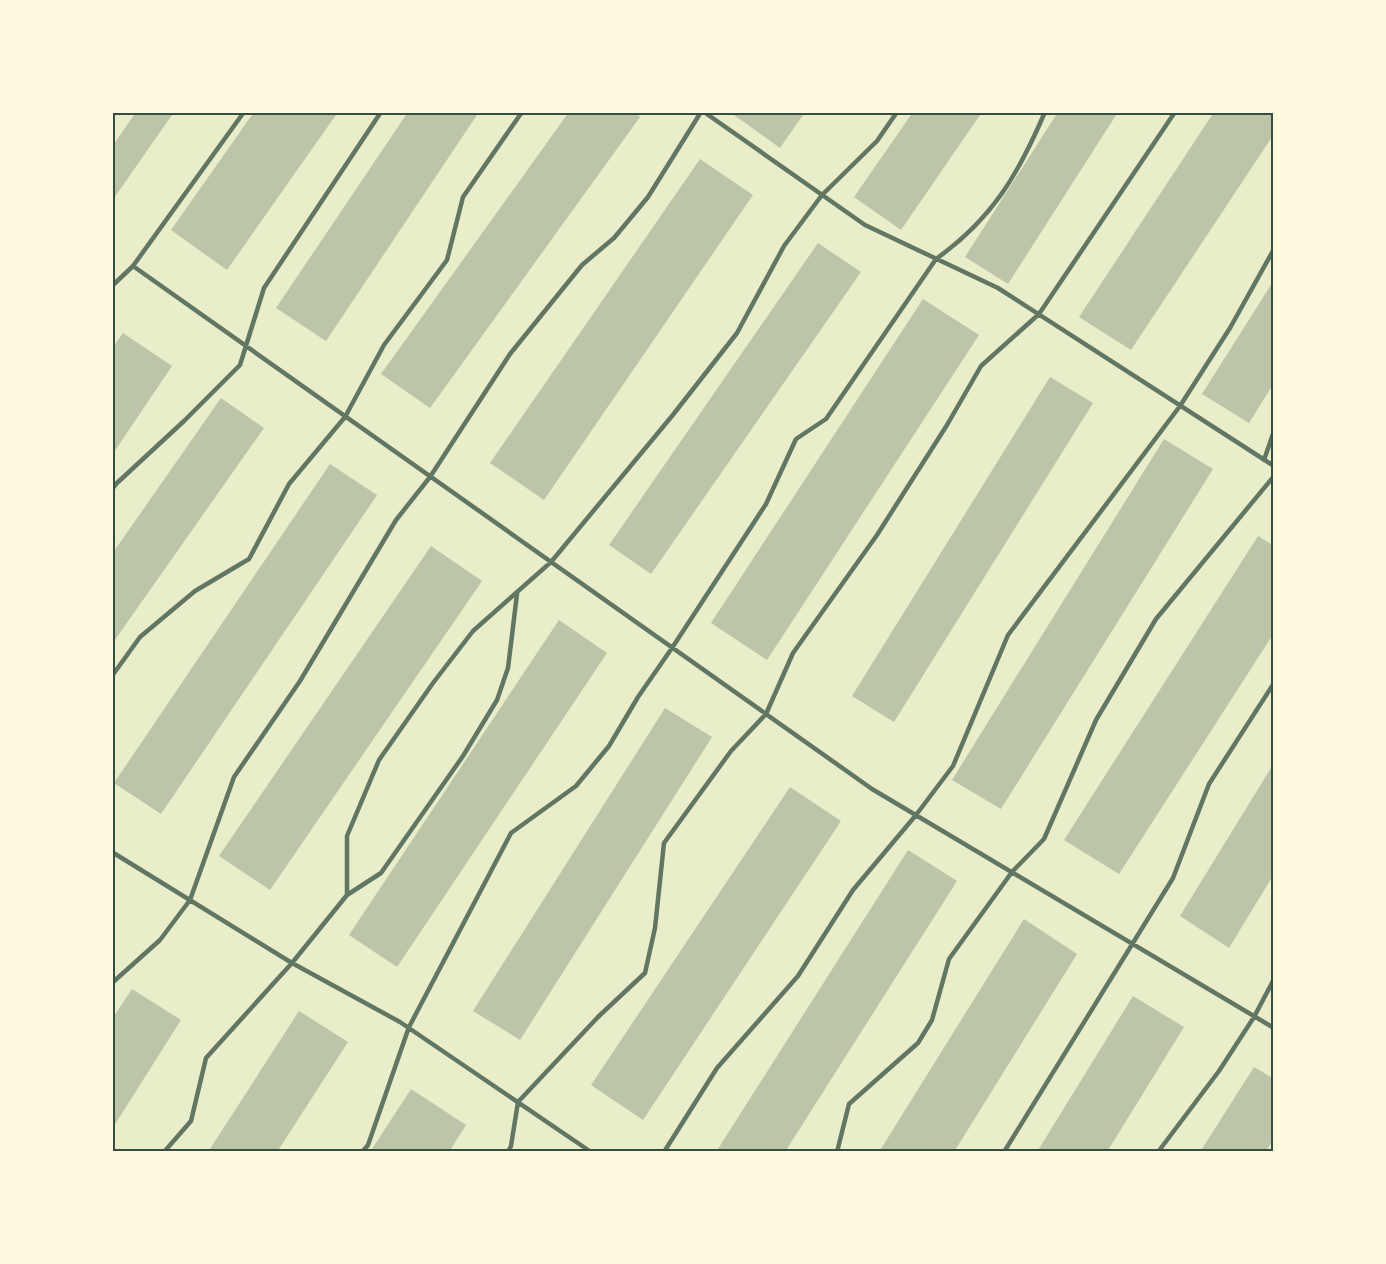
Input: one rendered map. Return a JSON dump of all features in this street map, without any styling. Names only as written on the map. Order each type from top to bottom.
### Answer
[{"type":"lane","points":[[112,286],[133,266],[244,112]]},
{"type":"lane","points":[[112,489],[240,365],[264,288],[381,112]]},
{"type":"lane","points":[[112,676],[140,637],[195,591],[249,559],[289,484],[345,417],[384,345],[447,260],[463,197],[522,112]]},
{"type":"lane","points":[[112,983],[160,940],[190,900],[234,777],[300,681],[396,520],[430,477],[510,354],[582,265],[614,238],[648,197],[703,112],[865,225],[998,288],[1274,466]]},
{"type":"lane","points":[[347,895],[347,836],[379,760],[433,682],[473,631],[552,562],[672,416],[736,333],[784,246],[822,195],[876,141],[897,112]]},
{"type":"lane","points":[[362,1152],[368,1145],[409,1027],[511,833],[576,786],[609,746],[638,697],[766,504],[796,439],[826,419],[936,259],[962,241],[996,204],[1027,154],[1045,112]]},
{"type":"lane","points":[[507,1152],[511,1146],[518,1102],[598,1017],[645,973],[655,928],[664,843],[731,751],[766,714],[793,653],[877,536],[981,366],[1039,314],[1175,112]]},
{"type":"lane","points":[[664,1152],[717,1068],[798,976],[853,890],[916,815],[953,766],[1008,635],[1180,406],[1230,328],[1274,249]]},
{"type":"lane","points":[[133,266],[872,789],[1274,1028]]},
{"type":"lane","points":[[1264,460],[1274,431]]},
{"type":"lane","points":[[837,1152],[849,1104],[918,1042],[932,1020],[949,959],[1012,872],[1044,839],[1096,720],[1156,620],[1274,476]]},
{"type":"lane","points":[[164,1152],[191,1121],[206,1058],[292,963],[347,895],[381,873],[463,756],[497,700],[508,668],[518,592]]},
{"type":"lane","points":[[1004,1152],[1173,878],[1209,784],[1274,683]]},
{"type":"lane","points":[[112,852],[292,963],[409,1027],[591,1152]]},
{"type":"lane","points":[[1158,1152],[1219,1071],[1254,1017],[1274,979]]},
{"type":"building","points":[[136,112],[174,112],[112,201],[112,147]]},
{"type":"building","points":[[254,112],[338,112],[227,270],[171,230]]},
{"type":"building","points":[[408,112],[479,112],[326,341],[276,308]]},
{"type":"building","points":[[569,112],[634,112],[640,117],[430,408],[381,374]]},
{"type":"building","points":[[730,112],[805,112],[780,148]]},
{"type":"building","points":[[913,112],[982,112],[901,230],[854,197]]},
{"type":"building","points":[[1058,112],[1118,112],[1008,284],[965,257]]},
{"type":"building","points":[[1214,112],[1274,112],[1274,134],[1131,350],[1079,317]]},
{"type":"building","points":[[700,159],[753,195],[544,500],[490,463]]},
{"type":"building","points":[[818,243],[861,272],[651,574],[609,545]]},
{"type":"building","points":[[1274,280],[1274,383],[1249,423],[1202,394]]},
{"type":"building","points":[[923,299],[979,335],[767,660],[711,623]]},
{"type":"building","points":[[123,333],[172,366],[112,455],[112,349]]},
{"type":"building","points":[[1050,377],[1093,403],[894,722],[852,696]]},
{"type":"building","points":[[221,398],[264,428],[112,644],[112,554]]},
{"type":"building","points":[[1164,439],[1213,469],[1001,809],[952,780]]},
{"type":"building","points":[[330,464],[377,495],[161,814],[114,783]]},
{"type":"building","points":[[1258,536],[1274,546],[1274,633],[1119,874],[1064,840]]},
{"type":"building","points":[[431,546],[482,581],[270,890],[219,856]]},
{"type":"building","points":[[559,620],[607,653],[397,967],[349,935]]},
{"type":"building","points":[[665,708],[712,737],[520,1040],[473,1011]]},
{"type":"building","points":[[1274,763],[1274,874],[1229,948],[1180,916]]},
{"type":"building","points":[[790,787],[841,821],[643,1120],[591,1085]]},
{"type":"building","points":[[908,850],[957,881],[785,1152],[716,1152]]},
{"type":"building","points":[[1024,919],[1077,954],[954,1152],[879,1152]]},
{"type":"building","points":[[132,989],[181,1020],[112,1129],[112,1019]]},
{"type":"building","points":[[1133,996],[1184,1027],[1107,1152],[1037,1152]]},
{"type":"building","points":[[299,1011],[348,1042],[277,1152],[208,1152]]},
{"type":"building","points":[[1254,1067],[1274,1079],[1274,1139],[1265,1152],[1200,1152]]},
{"type":"building","points":[[411,1089],[466,1125],[449,1152],[370,1152]]}]
